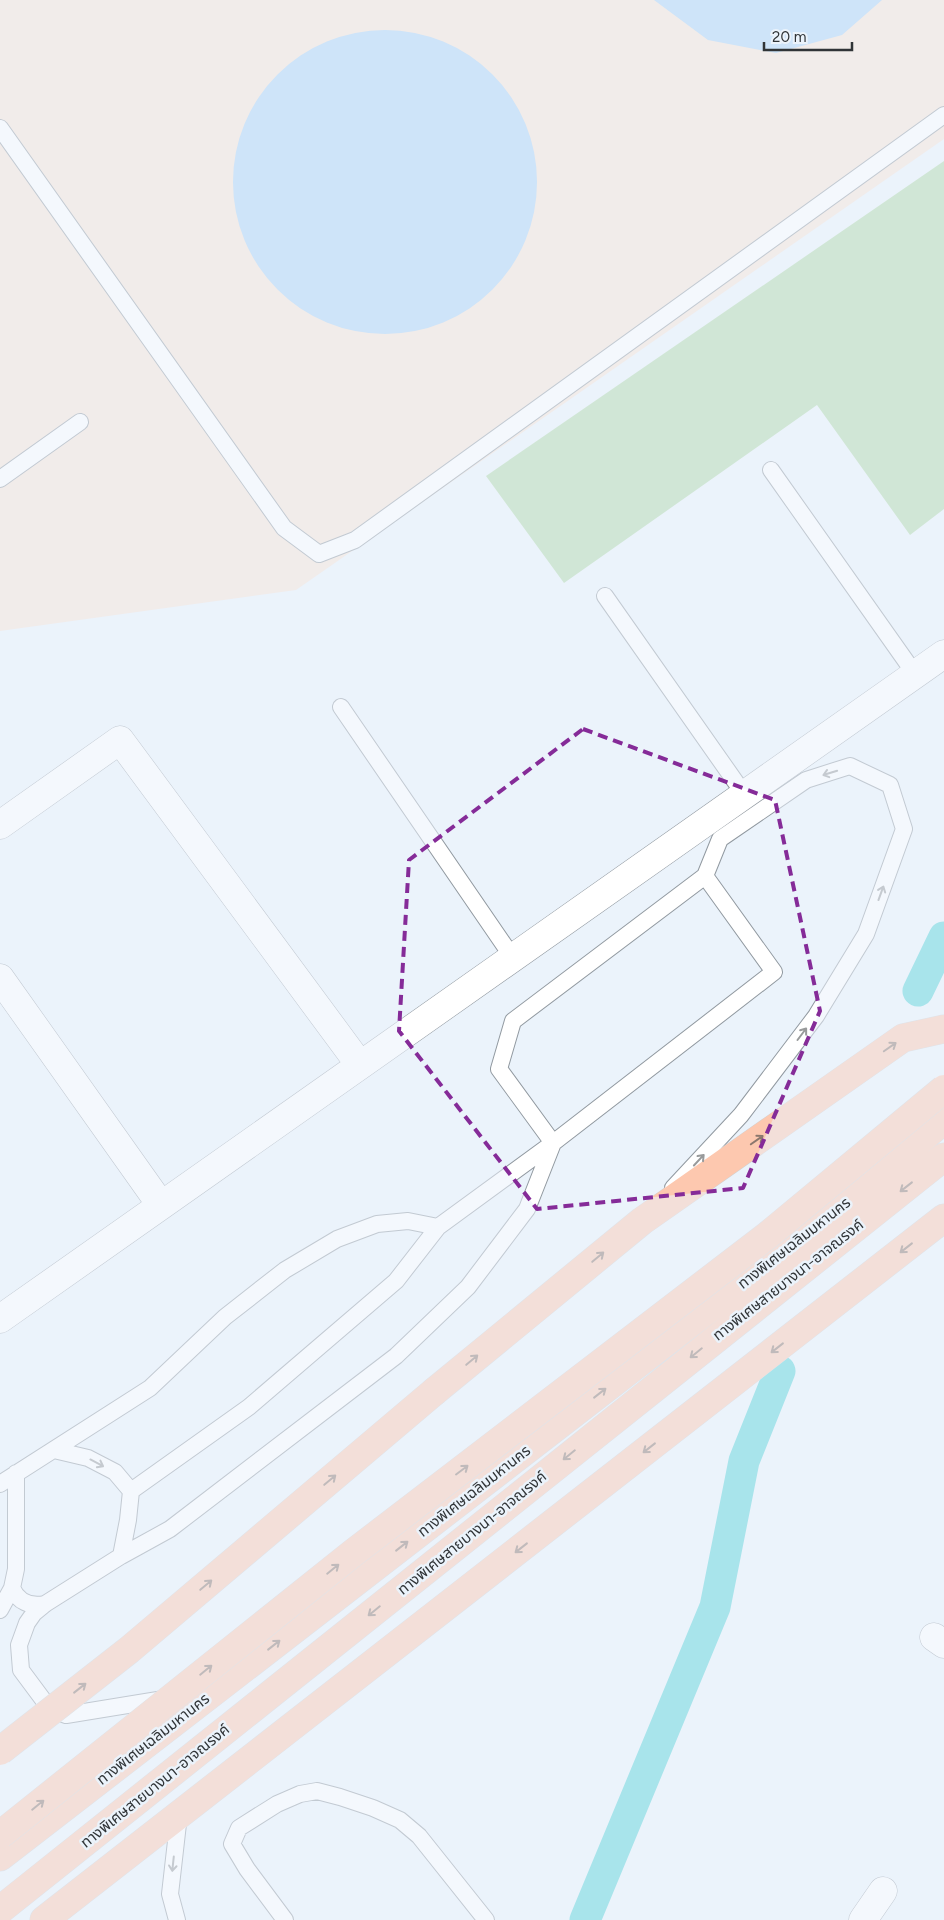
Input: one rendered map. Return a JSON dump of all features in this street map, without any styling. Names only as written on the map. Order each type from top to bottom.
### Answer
[{"type":"highway","points":[[0,1750],[129,1650],[642,1220],[903,1038],[944,1029]]},
{"type":"highway","points":[[0,1835],[353,1553],[768,1235],[944,1089]]},
{"type":"highway","name":"ทางพิเศษเฉลิมมหานคร","points":[[0,1857],[844,1205],[944,1120]]},
{"type":"highway","name":"ทางพิเศษสายบางนา-อาจณรงค์","points":[[0,1910],[944,1157]]},
{"type":"highway","points":[[44,1920],[944,1218]]},
{"type":"street","points":[[0,1319],[944,654]]},
{"type":"street","points":[[0,825],[120,740],[360,1065]]},
{"type":"street","points":[[0,978],[161,1205]]},
{"type":"street","points":[[863,1920],[883,1891]]},
{"type":"lane","points":[[3,139],[284,528],[318,554],[355,540],[944,115]]},
{"type":"lane","points":[[0,479],[80,422]]},
{"type":"lane","points":[[771,470],[915,674]]},
{"type":"lane","points":[[606,596],[744,794]]},
{"type":"lane","points":[[341,707],[513,958]]},
{"type":"lane","points":[[553,1143],[499,1069],[513,1021],[704,876],[720,839],[806,780],[850,766],[890,785],[904,829],[866,934],[816,1016],[741,1115],[642,1220]]},
{"type":"lane","points":[[131,1491],[249,1407],[396,1281],[438,1227],[553,1143],[774,972],[704,876]]},
{"type":"lane","points":[[214,1692],[66,1715],[50,1709],[21,1670],[20,1644],[27,1623],[34,1613],[45,1604],[121,1556],[170,1529],[396,1356],[468,1287],[527,1209],[553,1143]]},
{"type":"lane","points":[[0,1484],[150,1388],[225,1317],[285,1270],[338,1239],[377,1224],[408,1221],[438,1227]]},
{"type":"lane","points":[[54,1450],[88,1458],[115,1472],[131,1491],[121,1556]]},
{"type":"lane","points":[[0,1610],[12,1588],[16,1569],[16,1474]]},
{"type":"lane","points":[[12,1588],[16,1598],[23,1602],[36,1606],[45,1604]]},
{"type":"lane","points":[[285,1920],[247,1869],[232,1844],[238,1828],[276,1804],[300,1794],[317,1791],[373,1808],[400,1820],[419,1836],[486,1920]]},
{"type":"lane","points":[[177,1920],[170,1894],[179,1815]]},
{"type":"highlighted area","points":[[583,729],[775,800],[820,1011],[743,1188],[537,1209],[399,1031],[409,860]]},
{"type":"shaded area","points":[[0,0],[944,0],[944,139],[296,590],[0,631]]},
{"type":"green space","points":[[944,161],[944,509],[910,535],[817,405],[564,583],[486,476]]},
{"type":"building","points":[[654,0],[882,0],[842,35],[776,53],[708,40]]},
{"type":"building","points":[[385,30],[415,33],[443,42],[469,56],[492,75],[511,98],[525,124],[534,152],[537,182],[534,212],[525,240],[511,266],[492,289],[469,308],[443,322],[415,331],[385,334],[355,331],[327,322],[301,308],[278,289],[259,266],[245,240],[236,212],[233,182],[236,152],[245,124],[259,98],[278,75],[301,56],[327,42],[355,33]]},
{"type":"waterway","points":[[918,991],[944,937]]},
{"type":"waterway","points":[[585,1920],[715,1607],[744,1461],[780,1371]]}]
